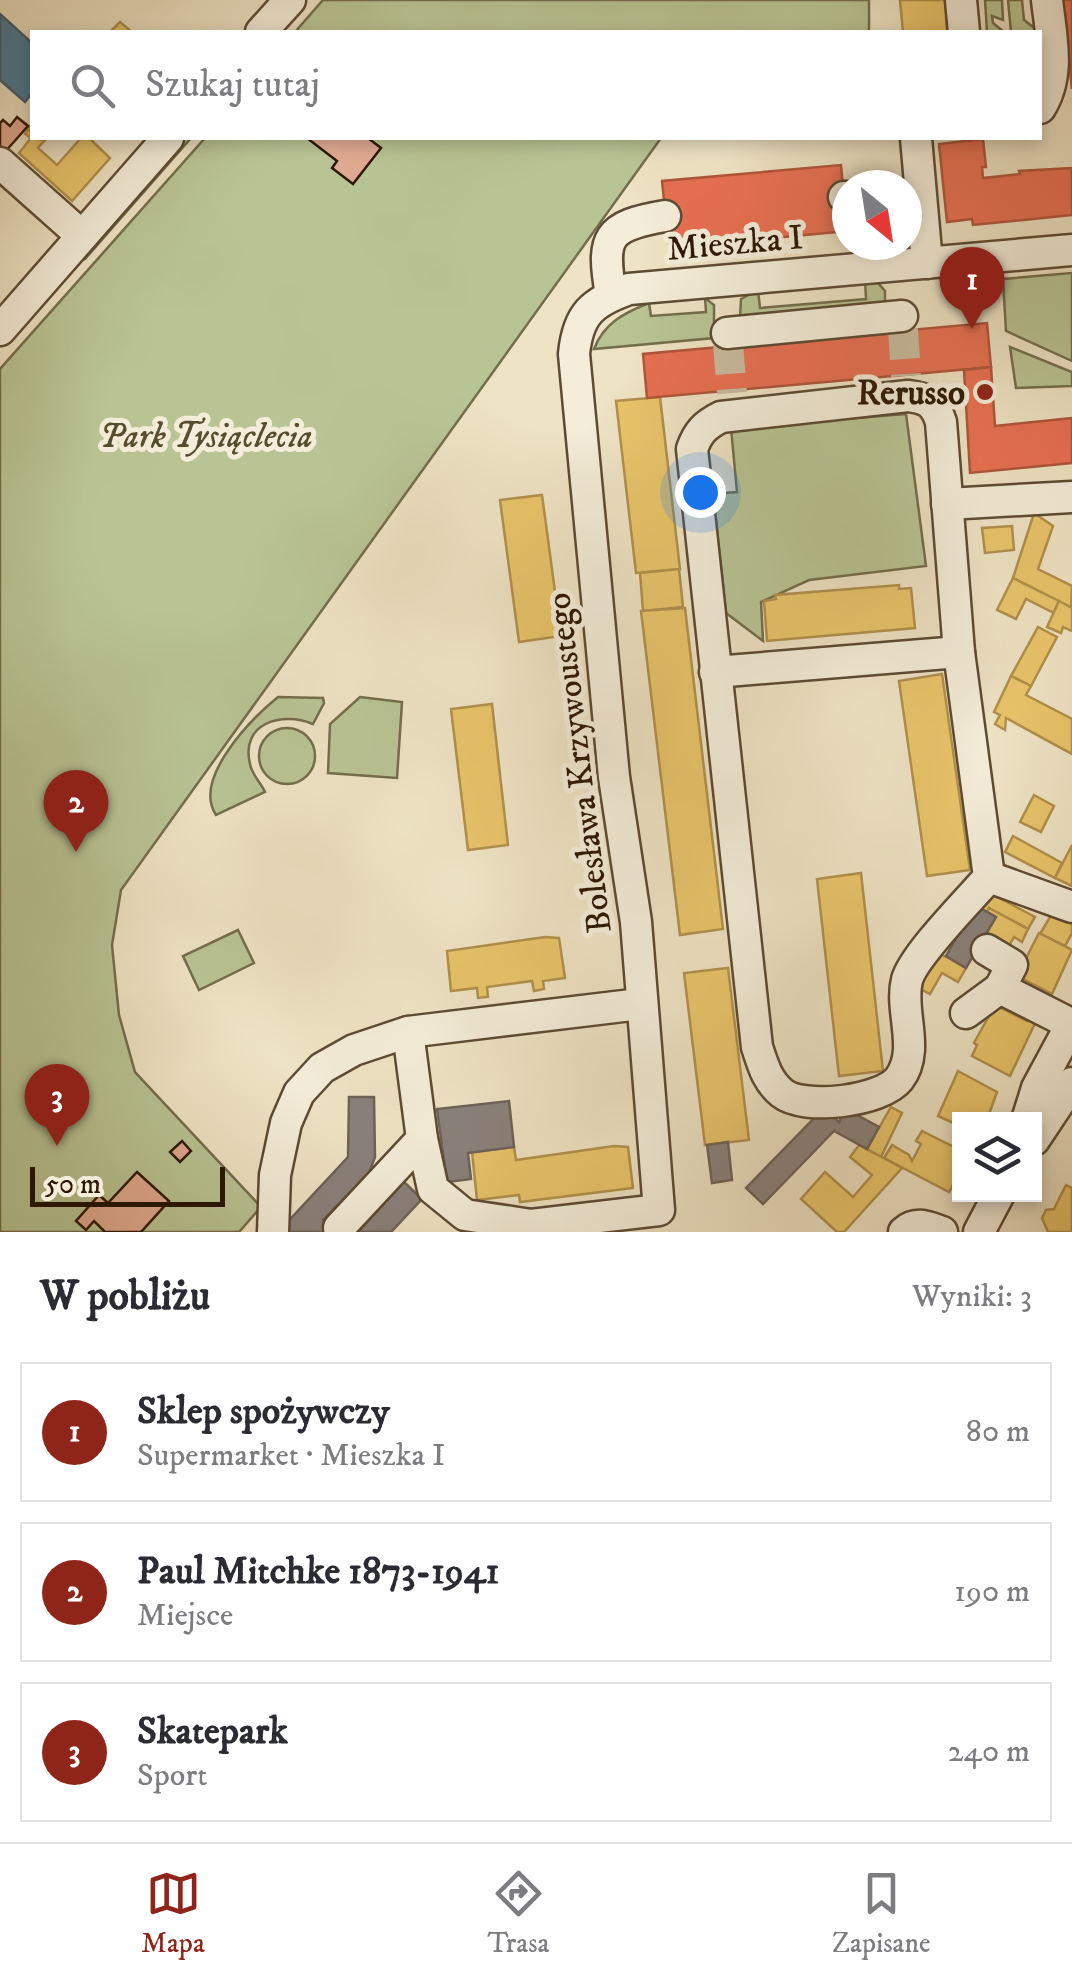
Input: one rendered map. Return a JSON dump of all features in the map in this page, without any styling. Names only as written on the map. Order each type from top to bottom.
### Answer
[{"type":"street","points":[[263,30],[290,0]]},
{"type":"street","points":[[961,0],[964,30]]},
{"type":"street","points":[[1042,105],[1050,92],[1054,70],[1047,0]]},
{"type":"street","points":[[0,330],[166,140]]},
{"type":"street","points":[[915,170],[916,140]]},
{"type":"street","points":[[0,163],[82,236]]},
{"type":"street","points":[[600,303],[607,246],[614,233],[631,222],[666,216]]},
{"type":"street","name":"Mieszka I","points":[[600,303],[629,289],[1072,250]]},
{"type":"street","points":[[722,281],[727,338],[902,323],[913,260]]},
{"type":"street","name":"Bolesława Krzywoustego","points":[[422,1139],[433,1190],[465,1215],[531,1225],[659,1210],[636,922],[614,777],[574,354],[577,328],[600,303]]},
{"type":"street","points":[[907,386],[937,409],[947,504],[959,652],[989,877],[922,955],[907,979],[909,1053],[899,1078],[881,1092],[815,1104],[786,1097],[768,1080],[757,1047],[692,448],[707,424],[733,404],[907,386]]},
{"type":"street","points":[[947,504],[1072,497]]},
{"type":"street","points":[[715,672],[959,652]]},
{"type":"street","points":[[989,877],[1072,908]]},
{"type":"street","points":[[966,1012],[1000,988],[1012,964],[987,950]]},
{"type":"street","points":[[1000,988],[1072,1023],[1037,1088],[1030,1112]]},
{"type":"street","points":[[273,1232],[275,1175],[286,1123],[299,1094],[322,1068],[354,1050],[408,1032],[640,1004]]},
{"type":"street","points":[[339,1228],[422,1139],[408,1032]]},
{"type":"street","points":[[1042,1128],[1072,1083]]},
{"type":"street","points":[[978,1232],[995,1202]]},
{"type":"street","points":[[904,1232],[923,1226],[942,1232]]},
{"type":"green space","points":[[323,0],[869,0],[869,30],[297,30]]},
{"type":"green space","points":[[985,0],[1002,0],[1003,20],[992,16],[993,23],[1002,30],[987,30]]},
{"type":"green space","points":[[1008,0],[1022,0],[1024,20],[1037,30],[1011,30]]},
{"type":"green space","points":[[181,140],[189,140],[85,259],[76,260]]},
{"type":"green space","name":"Park Tysiąclecia","points":[[203,140],[660,140],[121,890],[112,945],[119,1015],[135,1072],[261,1207],[239,1232],[0,1232],[0,369]]},
{"type":"green space","points":[[1072,273],[1072,361],[1006,331],[1003,279]]},
{"type":"green space","points":[[865,280],[878,283],[885,291],[885,308],[740,318],[741,299],[758,290],[760,308],[866,299]]},
{"type":"green space","points":[[705,298],[714,305],[714,338],[594,349],[609,326],[640,307],[649,303],[651,316],[706,312]]},
{"type":"green space","points":[[1010,347],[1072,372],[1072,386],[1016,388]]},
{"type":"green space","points":[[906,414],[926,566],[809,580],[761,602],[763,641],[726,613],[713,494],[737,492],[731,428]]},
{"type":"green space","points":[[278,697],[323,698],[324,703],[313,724],[277,720],[257,730],[251,739],[250,764],[265,792],[216,815],[211,800],[218,768],[240,735]]},
{"type":"green space","points":[[360,697],[402,702],[397,778],[328,773],[330,724]]},
{"type":"green space","points":[[287,728],[306,737],[315,756],[306,775],[287,784],[268,775],[259,756],[268,737]]},
{"type":"green space","points":[[238,930],[254,963],[199,990],[183,956]]},
{"type":"building: Mieszkania","points":[[900,0],[945,0],[947,30],[903,30]]},
{"type":"building: Mieszkania","points":[[120,22],[130,30],[112,30]]},
{"type":"building: Mieszkania","points":[[30,139],[45,140],[38,148],[57,165],[79,140],[91,140],[110,158],[72,201],[19,153]]},
{"type":"building: Mieszkania","points":[[660,397],[680,569],[636,573],[616,401]]},
{"type":"building: Mieszkania","points":[[542,495],[561,636],[519,642],[500,500]]},
{"type":"building: Mieszkania","points":[[1034,513],[1053,526],[1038,569],[1072,586],[1071,608],[1013,578]]},
{"type":"building: Mieszkania","points":[[1012,526],[1014,550],[985,553],[982,528]]},
{"type":"building: Mieszkania","points":[[679,569],[683,607],[643,611],[640,573]]},
{"type":"building: Mieszkania","points":[[1013,578],[1059,601],[1054,613],[1026,599],[1016,619],[997,610]]},
{"type":"building: Mieszkania","points":[[899,585],[899,589],[911,588],[915,628],[767,641],[764,601],[776,599],[775,595]]},
{"type":"building: Mieszkania","points":[[1059,601],[1072,608],[1072,631],[1063,627],[1061,633],[1047,627]]},
{"type":"building: Mieszkania","points":[[685,608],[723,929],[680,935],[641,611]]},
{"type":"building: Mieszkania","points":[[1038,627],[1057,637],[1031,686],[1011,676]]},
{"type":"building: Mieszkania","points":[[942,674],[970,870],[927,876],[899,681]]},
{"type":"building: Mieszkania","points":[[1011,676],[1031,686],[1026,695],[1072,719],[1072,754],[1006,718],[1005,730],[995,724],[1000,715],[994,712]]},
{"type":"building: Mieszkania","points":[[492,704],[508,845],[468,850],[451,709]]},
{"type":"building: Mieszkania","points":[[1034,795],[1054,806],[1041,832],[1020,822]]},
{"type":"building: Mieszkania","points":[[1013,836],[1062,863],[1055,878],[1005,852]]},
{"type":"building: Mieszkania","points":[[1072,845],[1072,886],[1055,878]]},
{"type":"building: Mieszkania","points":[[861,873],[883,1071],[839,1076],[817,879]]},
{"type":"building: Mieszkania","points":[[988,892],[1035,917],[1028,929],[989,908],[987,912],[979,908]]},
{"type":"building: Mieszkania","points":[[989,908],[1028,929],[1022,942],[1014,937],[1009,946],[987,932],[996,917],[987,912]]},
{"type":"building: Mieszkania","points":[[1053,912],[1072,923],[1065,946],[1040,934]]},
{"type":"building: Mieszkania","points":[[1039,933],[1072,950],[1052,994],[1017,976]]},
{"type":"building: Mieszkania","points":[[559,938],[565,978],[543,981],[544,989],[534,991],[532,981],[487,987],[488,997],[478,998],[477,988],[451,991],[447,951]]},
{"type":"building: Mieszkania","points":[[934,950],[966,968],[958,982],[942,973],[930,994],[911,984]]},
{"type":"building: Mieszkania","points":[[728,968],[749,1140],[705,1145],[684,973]]},
{"type":"building: Mieszkania","points":[[995,1005],[1027,1021],[1028,1017],[1036,1021],[1010,1076],[972,1056],[977,1045],[974,1043]]},
{"type":"building: Mieszkania","points":[[958,1071],[997,1092],[990,1112],[952,1112],[952,1122],[938,1116]]},
{"type":"building: Mieszkania","points":[[891,1107],[902,1113],[881,1157],[867,1149]]},
{"type":"building: Mieszkania","points":[[922,1131],[952,1146],[949,1192],[884,1158],[892,1145],[912,1161],[921,1144],[916,1141]]},
{"type":"building: Mieszkania","points":[[859,1145],[902,1168],[844,1232],[837,1232],[801,1199],[825,1172],[853,1197],[872,1175],[850,1157]]},
{"type":"building: Mieszkania","points":[[514,1147],[516,1160],[628,1147],[633,1188],[520,1202],[519,1195],[477,1200],[472,1152]]},
{"type":"building: Mieszkania","points":[[1066,1185],[1072,1188],[1072,1232],[1048,1232],[1042,1218],[1046,1210],[1054,1209]]},
{"type":"building: Handel","points":[[1063,0],[1072,0],[1072,89]]},
{"type":"building: Handel","points":[[983,140],[983,178],[1072,168],[1072,215],[973,225],[972,219],[947,222],[939,144]]},
{"type":"building: Handel","points":[[841,165],[841,170],[832,170],[832,232],[669,248],[662,181]]},
{"type":"building: Handel","points":[[987,323],[991,367],[647,398],[643,354]]},
{"type":"building: Handel","points":[[991,367],[995,426],[1072,418],[1072,463],[970,473],[964,370]]},
{"type":"building: Publiczne","points":[[0,14],[30,41],[30,96],[25,102],[0,80]]},
{"type":"building: Przemysł","points":[[975,905],[996,917],[966,968],[946,956]]},
{"type":"building: Przemysł","points":[[349,1097],[374,1097],[375,1157],[369,1173],[323,1220],[336,1232],[284,1232],[281,1229],[348,1157]]},
{"type":"building: Przemysł","points":[[509,1101],[514,1147],[468,1153],[471,1179],[447,1182],[437,1109]]},
{"type":"building: Przemysł","points":[[824,1108],[839,1122],[846,1109],[879,1127],[867,1149],[834,1131],[763,1204],[746,1188]]},
{"type":"building: Przemysł","points":[[728,1142],[732,1180],[712,1183],[707,1145]]},
{"type":"building: Przemysł","points":[[404,1182],[422,1199],[391,1232],[358,1232]]},
{"type":"building: Inne","points":[[17,117],[28,126],[4,153],[0,149],[0,123],[3,120],[10,126]]},
{"type":"building: Inne","points":[[310,140],[371,140],[381,148],[353,184],[332,168],[337,161]]},
{"type":"building: Inne","points":[[182,1141],[191,1151],[180,1162],[170,1152]]},
{"type":"building: Inne","points":[[137,1172],[169,1201],[141,1232],[105,1232],[94,1221],[86,1230],[76,1221],[99,1195],[108,1203]]},
{"type":"tunnel","points":[[903,329],[906,376]]},
{"type":"tunnel","points":[[728,344],[732,393]]},
{"type":"place","name":"Sklep spożywczy","points":[[972,329]]},
{"type":"place","name":"Rerusso","points":[[985,392]]},
{"type":"place","name":"Paul Mitchke 1873-1941","points":[[76,852]]},
{"type":"place","name":"Skatepark","points":[[57,1146]]}]
